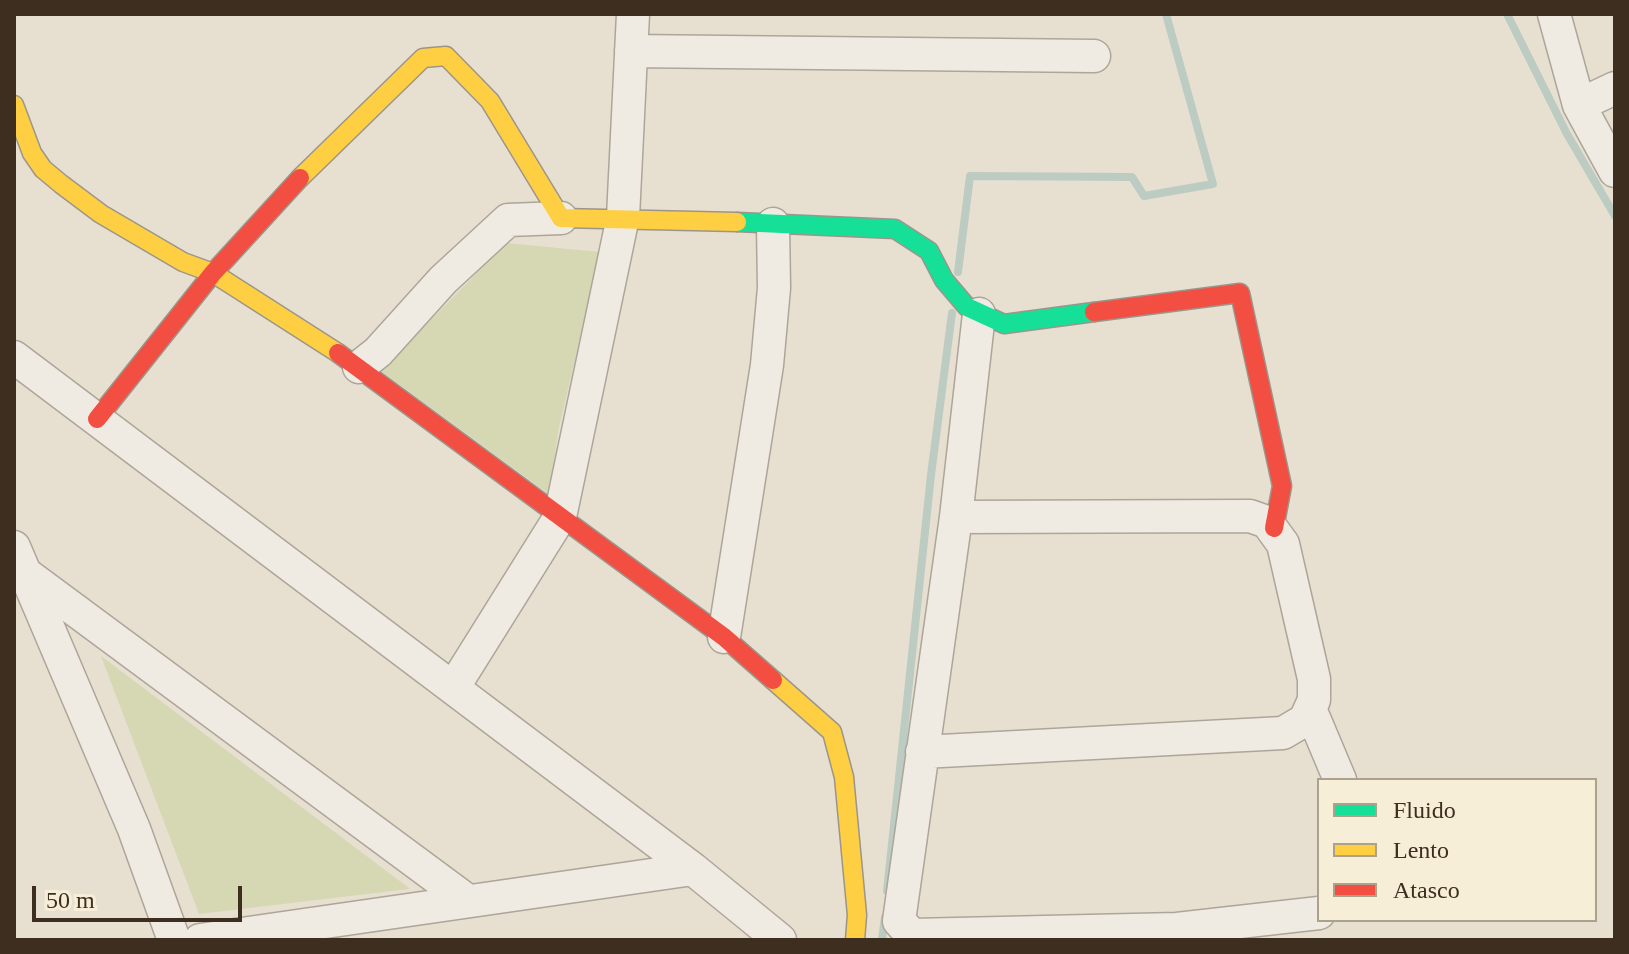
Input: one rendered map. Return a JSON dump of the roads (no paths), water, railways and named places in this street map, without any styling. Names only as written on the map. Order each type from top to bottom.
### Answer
[{"type":"street","points":[[453,688],[560,517],[623,217],[633,14]]},
{"type":"street","points":[[1554,14],[1579,105],[1615,171]]},
{"type":"street","points":[[631,51],[1094,56]]},
{"type":"street","points":[[97,419],[213,273],[329,146],[423,58],[446,56],[490,101],[561,218]]},
{"type":"street","points":[[1579,105],[1615,88]]},
{"type":"street","points":[[14,105],[27,142],[43,169],[101,214],[183,262],[213,273],[359,367],[724,637],[832,732],[844,777],[857,915],[855,940]]},
{"type":"street","points":[[359,367],[378,352],[443,280],[508,220],[623,217],[884,227],[907,234],[929,251],[955,294],[979,314],[1004,324],[1240,293],[1282,486],[1274,528]]},
{"type":"street","points":[[724,637],[767,365],[774,288],[773,224]]},
{"type":"street","points":[[979,314],[956,517],[899,921],[901,937],[1177,929],[1317,913]]},
{"type":"street","points":[[14,357],[693,869],[780,940]]},
{"type":"street","points":[[956,517],[1250,516],[1274,528],[1283,544],[1314,679],[1311,711],[1339,778]]},
{"type":"street","points":[[19,560],[468,901]]},
{"type":"street","points":[[19,560],[134,829],[174,940]]},
{"type":"street","points":[[922,752],[1283,733],[1295,728],[1311,711]]},
{"type":"street","points":[[200,940],[693,869]]},
{"type":"waterway","points":[[958,272],[970,176],[1132,177],[1144,196],[1213,184],[1166,14]]},
{"type":"waterway","points":[[1507,14],[1567,134],[1615,216]]},
{"type":"waterway","points":[[887,891],[931,475],[952,313]]},
{"type":"waterway","points":[[882,940],[885,917]]}]
